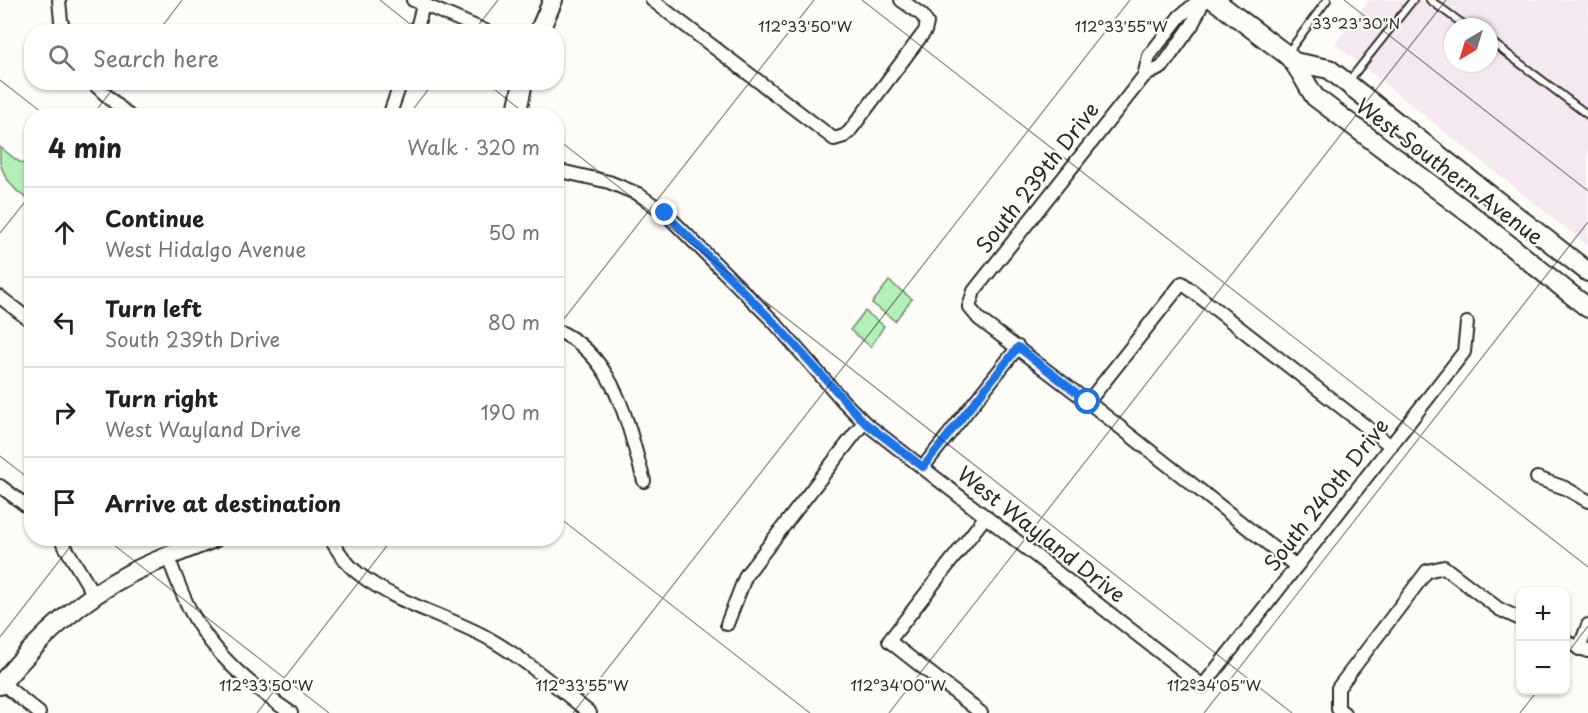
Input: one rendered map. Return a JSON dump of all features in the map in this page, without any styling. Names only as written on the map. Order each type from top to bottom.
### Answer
[{"type":"main road","points":[[542,24],[553,0]]},
{"type":"main road","name":"West Southern Avenue","points":[[1214,0],[1291,58],[1329,69],[1588,272]]},
{"type":"main road","name":"West Southern Avenue","points":[[1291,58],[1315,97],[1474,217],[1588,308]]},
{"type":"main road","points":[[518,108],[521,90]]},
{"type":"main road","points":[[1,684],[43,637],[94,595],[129,574],[195,546]]},
{"type":"street","points":[[59,0],[62,24]]},
{"type":"street","points":[[652,0],[829,137],[839,139],[849,132],[922,36],[927,23],[922,15],[901,0]]},
{"type":"street","name":"South 239th Drive","points":[[1018,347],[972,314],[969,307],[974,291],[1144,76],[1149,56],[1180,16],[1202,0]]},
{"type":"street","points":[[417,24],[418,3],[469,24]]},
{"type":"street","points":[[101,90],[120,108]]},
{"type":"street","points":[[392,108],[398,90]]},
{"type":"street","name":"West Wayland Drive","points":[[564,172],[609,182],[638,194],[665,213],[721,267],[864,422],[1203,686]]},
{"type":"street","points":[[1088,402],[1182,283],[1391,446]]},
{"type":"street","points":[[0,297],[24,316]]},
{"type":"street","name":"South 240th Drive","points":[[1203,686],[1464,352],[1467,323]]},
{"type":"street","points":[[564,335],[592,355],[607,374],[626,419],[644,481]]},
{"type":"street","points":[[923,467],[1018,347],[1296,566]]},
{"type":"street","points":[[727,624],[746,575],[864,422]]},
{"type":"street","points":[[1537,478],[1565,488],[1588,501]]},
{"type":"street","points":[[0,486],[24,504]]},
{"type":"street","points":[[981,713],[889,641],[986,516]]},
{"type":"street","points":[[65,546],[94,595]]},
{"type":"street","points":[[336,546],[349,564],[373,583],[485,636],[515,655],[590,713]]},
{"type":"street","points":[[168,557],[191,612],[218,652],[247,681],[291,713]]},
{"type":"street","points":[[1344,713],[1338,709],[1338,688],[1427,571],[1444,567],[1499,609],[1516,617]]},
{"type":"street","points":[[1570,644],[1584,650],[1588,625]]},
{"type":"street","points":[[1,684],[39,713]]},
{"type":"lane","points":[[1291,58],[1327,0]]},
{"type":"lane","points":[[1347,83],[1413,0]]},
{"type":"lane","points":[[1430,0],[1455,18]]},
{"type":"lane","points":[[1498,47],[1588,116]]},
{"type":"shaded area","points":[[1369,0],[1588,0],[1588,246],[1335,44]]},
{"type":"green space","points":[[0,147],[24,164],[24,196],[7,179],[0,162]]},
{"type":"green space","points":[[889,281],[912,299],[895,321],[872,303]]},
{"type":"green space","points":[[865,311],[884,326],[871,347],[850,330]]},
{"type":"route","points":[[665,213],[774,322],[864,422],[923,467],[1018,347],[1088,402]]}]
